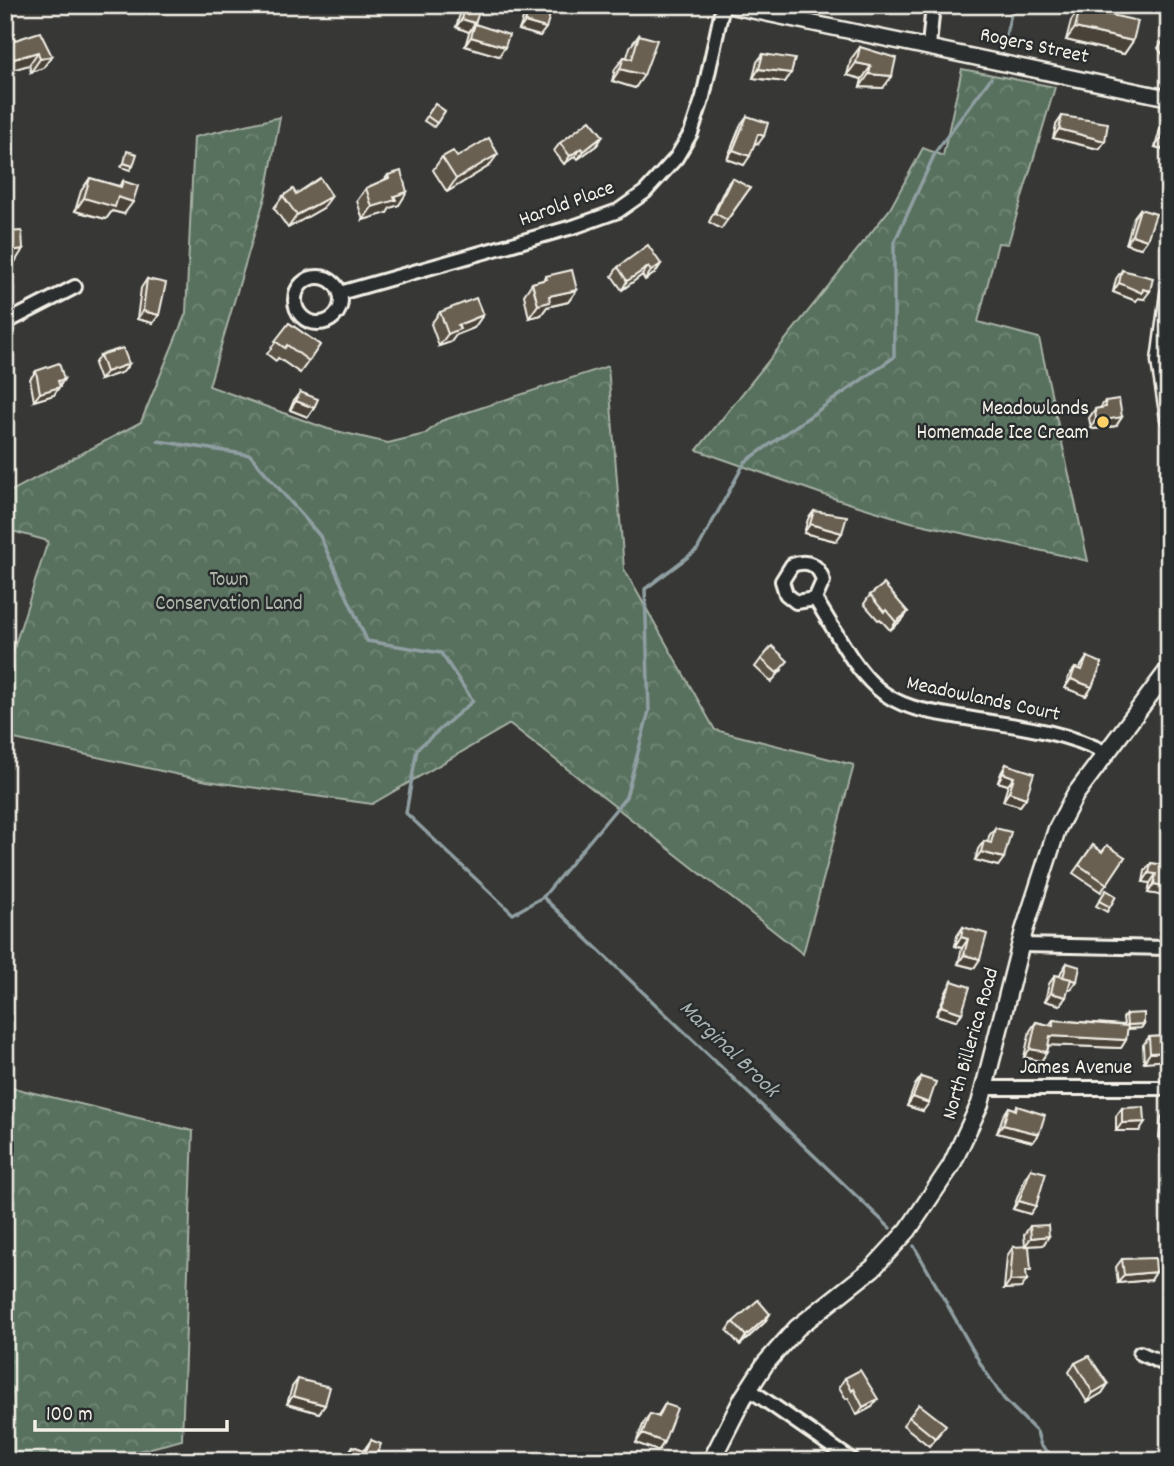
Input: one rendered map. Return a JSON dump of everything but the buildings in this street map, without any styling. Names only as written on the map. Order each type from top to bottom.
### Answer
[{"type":"main road","points":[[1169,294],[1160,361],[1169,418]]},
{"type":"main road","name":"North Billerica Road","points":[[710,1461],[765,1364],[797,1328],[873,1268],[920,1215],[965,1141],[984,1088],[1021,945],[1057,829],[1075,795],[1169,669]]},
{"type":"street","name":"Rogers Street","points":[[724,5],[1169,98]]},
{"type":"street","name":"Harold Place","points":[[340,293],[576,226],[618,211],[645,192],[676,158],[691,133],[703,97],[724,5]]},
{"type":"street","points":[[929,46],[933,5]]},
{"type":"street","points":[[5,323],[75,287]]},
{"type":"street","name":"Meadowlands Court","points":[[815,599],[865,675],[892,700],[919,710],[1064,737],[1091,745],[1106,753]]},
{"type":"street","points":[[1021,945],[1169,948]]},
{"type":"street","name":"James Avenue","points":[[984,1088],[1169,1088]]},
{"type":"street","points":[[1140,1353],[1169,1366]]},
{"type":"street","points":[[749,1389],[853,1461]]},
{"type":"green space","points":[[962,69],[1055,87],[1008,244],[998,243],[978,322],[1039,338],[1088,561],[911,522],[839,500],[697,450],[890,209],[923,148],[943,156]]},
{"type":"green space","name":"Town Conservation Land","points":[[280,117],[266,194],[209,386],[328,429],[388,443],[425,434],[441,421],[608,366],[624,569],[715,730],[854,765],[803,954],[510,724],[372,804],[207,781],[5,737],[5,676],[48,541],[5,529],[5,488],[8,493],[141,422],[186,313],[194,137]]},
{"type":"green space","points":[[5,1086],[193,1131],[182,1440],[100,1461],[5,1461]]},
{"type":"waterway","points":[[1002,53],[1013,5]]},
{"type":"waterway","points":[[158,441],[250,455],[320,536],[367,641],[441,653],[473,701],[417,749],[406,813],[513,914],[543,897],[626,797],[649,711],[645,589],[697,550],[745,462],[894,357],[894,243],[936,151],[991,78]]},
{"type":"waterway","name":"Marginal Brook","points":[[543,897],[890,1228]]},
{"type":"waterway","name":"Marginal Brook","points":[[914,1246],[983,1368],[1004,1399],[1037,1432],[1041,1446],[1059,1461]]},
{"type":"place","name":"Meadowlands Homemade Ice Cream","points":[[1103,422]]}]
